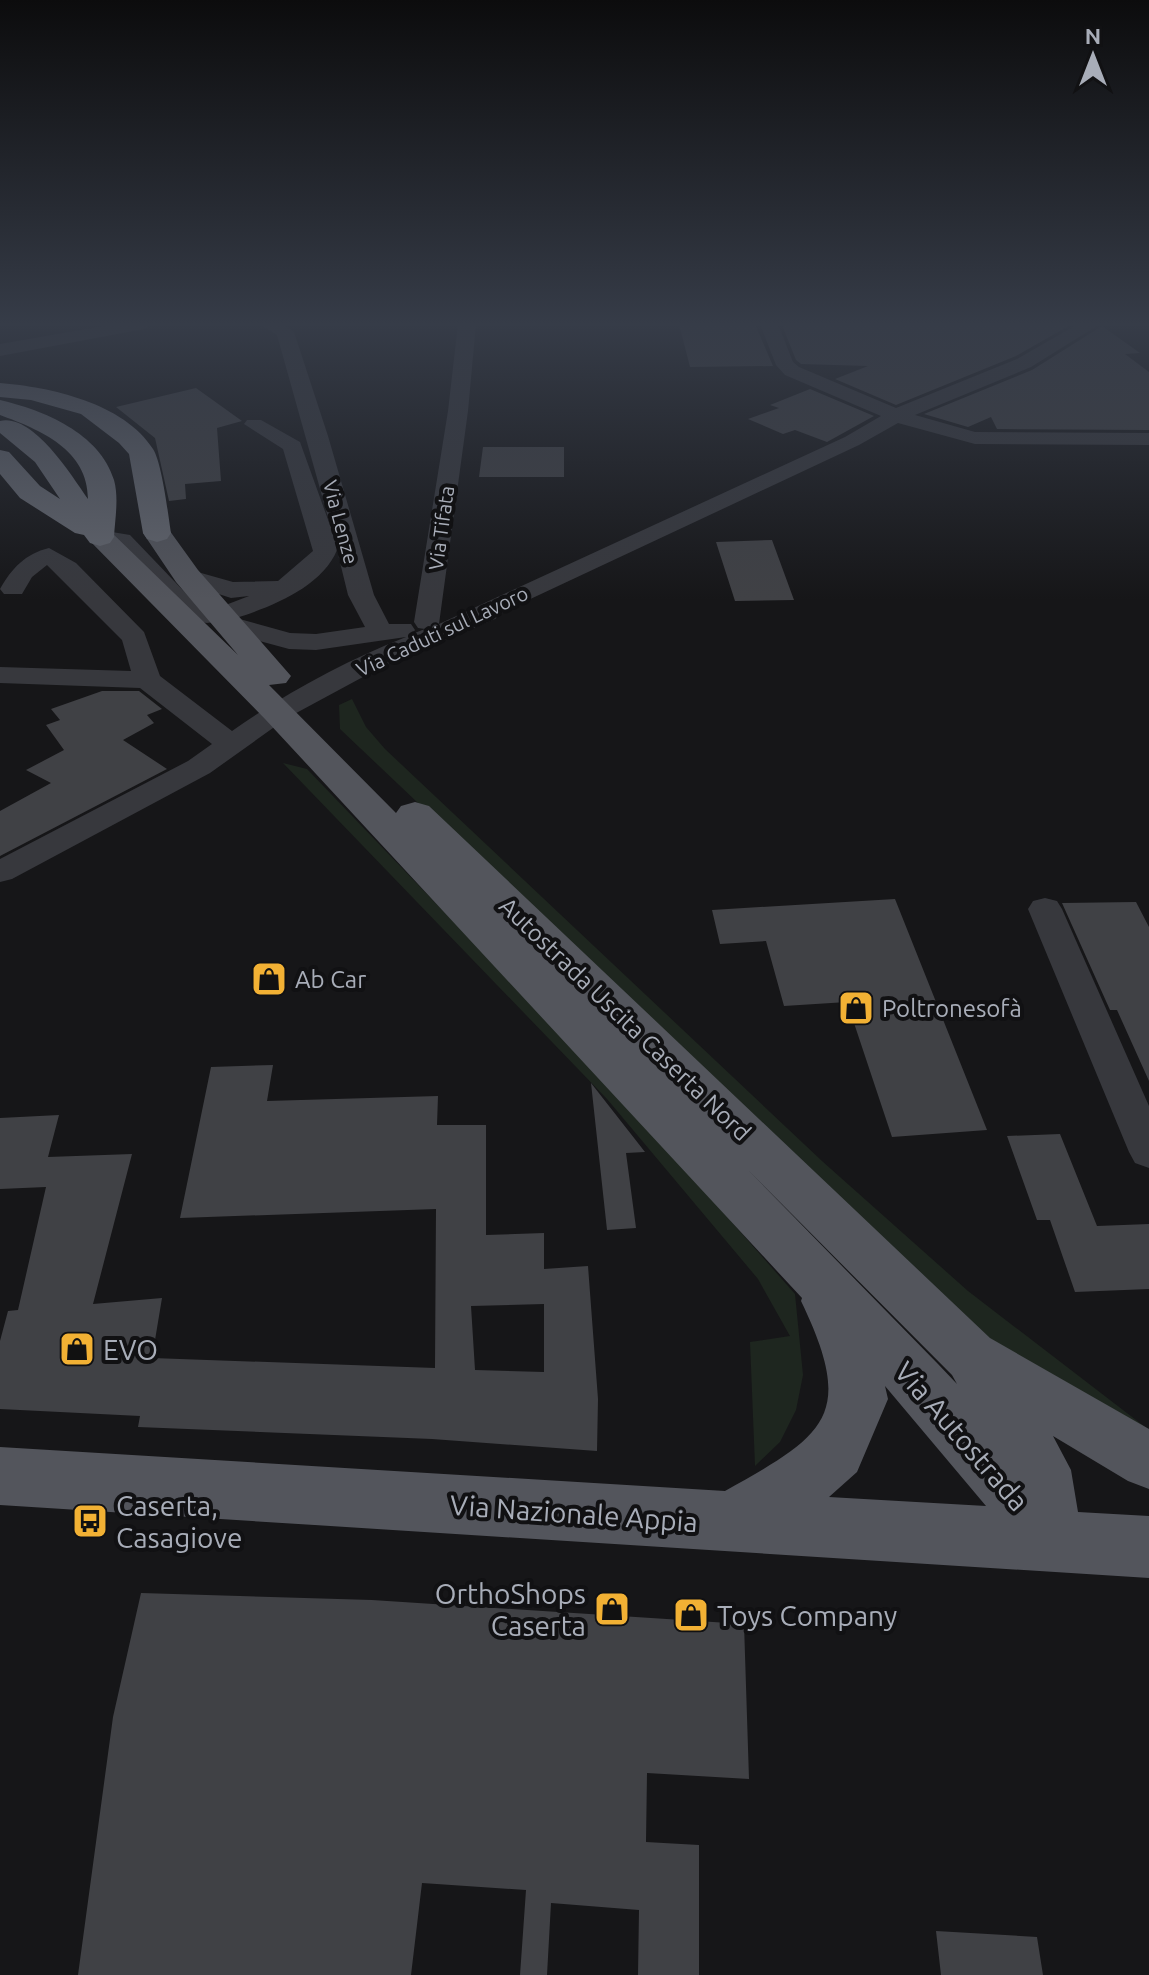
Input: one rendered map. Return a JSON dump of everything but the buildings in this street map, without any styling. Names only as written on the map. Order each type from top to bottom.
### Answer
[{"type":"highway","points":[[5,416],[31,427],[64,453],[84,481],[100,537]]},
{"type":"highway","points":[[23,416],[41,423],[82,449],[100,479],[100,537]]},
{"type":"highway","points":[[77,416],[113,441],[135,469],[157,533]]},
{"type":"highway","points":[[0,423],[13,429],[45,457],[100,537]]},
{"type":"highway","points":[[0,438],[28,462],[49,488],[100,537]]},
{"type":"highway","points":[[0,458],[30,492],[100,537]]},
{"type":"highway","points":[[0,481],[11,495],[100,537]]},
{"type":"highway","points":[[0,502],[100,537]]},
{"type":"main road","name":"Autostrada Uscita Caserta Nord","points":[[157,533],[217,624]]},
{"type":"main road","name":"Autostrada Uscita Caserta Nord","points":[[100,537],[217,624],[970,1356]]},
{"type":"main road","name":"Autostrada Uscita Caserta Nord","points":[[284,692],[811,1270]]},
{"type":"main road","name":"Via Autostrada","points":[[727,1523],[812,1474],[836,1452],[859,1399],[843,1328],[811,1270]]},
{"type":"main road","name":"Via Autostrada","points":[[811,1270],[974,1446],[1051,1540]]},
{"type":"main road","name":"Via Autostrada","points":[[970,1356],[1041,1470],[1051,1540]]},
{"type":"main road","points":[[970,1356],[1149,1461]]},
{"type":"main road","name":"Via Nazionale Appia","points":[[0,1476],[1149,1547]]},
{"type":"street","name":"Via Lenze","points":[[312,416],[361,595],[399,637]]},
{"type":"street","name":"Via Tifata","points":[[399,637],[457,416]]},
{"type":"street","name":"Via Caduti sul Lavoro","points":[[0,872],[199,767],[231,744],[284,692],[399,637],[466,623],[496,606],[852,441],[896,416]]},
{"type":"street","points":[[902,416],[975,438],[1149,439]]},
{"type":"street","points":[[217,624],[290,583],[318,563],[325,552],[293,446],[254,424]]},
{"type":"street","points":[[13,589],[21,571],[49,555],[67,568],[135,638],[147,680]]},
{"type":"street","points":[[187,576],[243,591],[290,583]]},
{"type":"street","name":"Autostrada Uscita Caserta Nord","points":[[217,624],[289,641],[399,637]]},
{"type":"street","points":[[284,692],[399,637]]},
{"type":"street","points":[[0,675],[147,680],[231,744]]},
{"type":"street","points":[[1045,909],[1149,1152]]},
{"type":"shaded area","points":[[352,699],[366,727],[385,749],[822,1161],[968,1291],[1149,1430],[979,1335],[340,729],[339,705]]},
{"type":"shaded area","points":[[283,763],[307,769],[621,1096],[795,1294],[803,1375],[796,1410],[780,1442],[755,1466],[750,1342],[790,1336],[758,1279],[607,1099]]},
{"type":"place","name":"Ab Car","points":[[269,979]]},
{"type":"place","name":"Poltronesofà","points":[[856,1008]]},
{"type":"place","name":"EVO","points":[[77,1349]]},
{"type":"place","name":"Caserta, Casagiove","points":[[90,1521]]},
{"type":"place","name":"OrthoShops Caserta","points":[[612,1609]]},
{"type":"place","name":"Toys Company","points":[[691,1615]]}]
